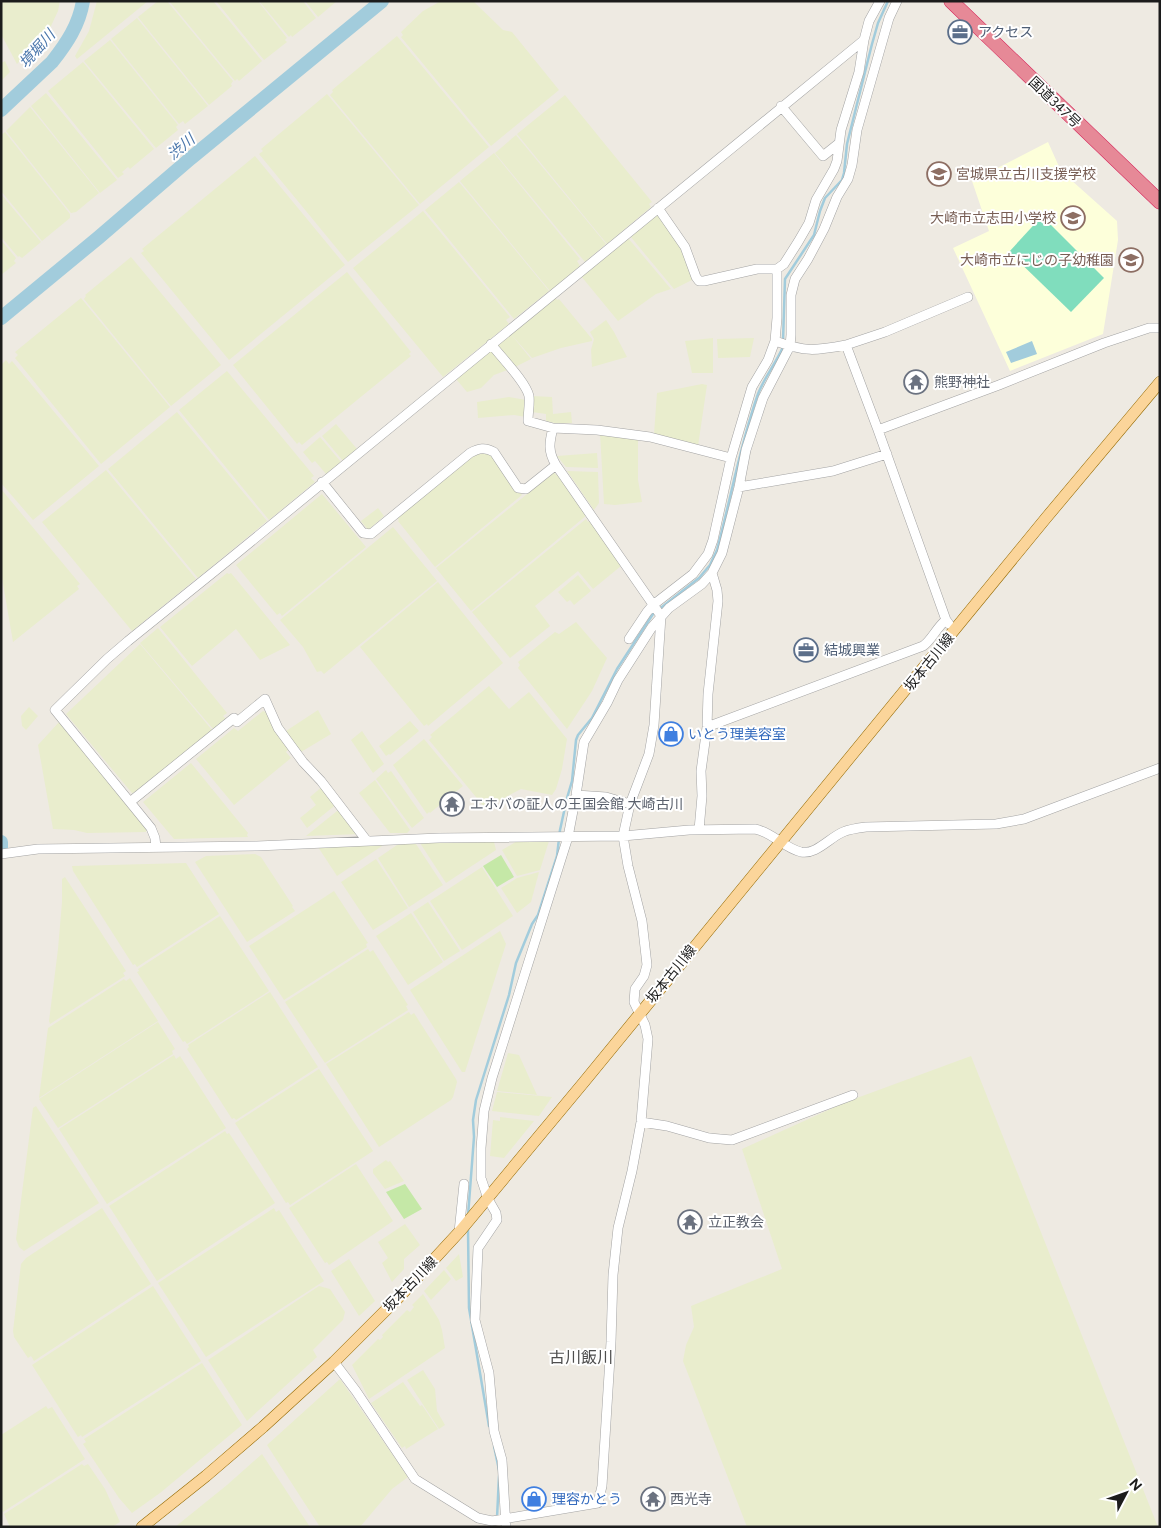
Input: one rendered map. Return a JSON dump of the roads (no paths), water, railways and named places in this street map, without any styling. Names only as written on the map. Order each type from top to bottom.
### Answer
[{"type":"highway","name":"国道347号","points":[[951,1],[1160,202]]},
{"type":"main road","name":"坂本古川線","points":[[142,1527],[206,1476],[334,1362],[402,1294],[460,1231],[1160,382]]},
{"type":"street","points":[[658,208],[685,247],[699,281],[756,269],[776,269],[784,264],[810,223],[816,200],[837,161],[838,144],[859,72],[869,21],[880,1]]},
{"type":"street","points":[[629,640],[647,612],[657,611],[702,584],[712,573],[722,553],[746,450],[783,344],[795,279],[824,229],[837,197],[848,179],[857,130],[889,18],[898,1]]},
{"type":"street","points":[[156,846],[151,828],[55,710],[128,641],[864,40]]},
{"type":"street","points":[[781,106],[823,156],[838,144]]},
{"type":"street","points":[[776,269],[777,318],[783,344]]},
{"type":"street","points":[[783,344],[804,350],[820,350],[846,344],[885,332],[968,297]]},
{"type":"street","points":[[878,430],[1104,344],[1149,328],[1160,328]]},
{"type":"street","points":[[491,344],[521,381],[529,397],[528,421],[553,428],[622,432],[650,437],[731,458]]},
{"type":"street","points":[[505,1523],[502,1460],[494,1431],[489,1373],[475,1320],[478,1248],[496,1220],[496,1213],[488,1199],[481,1178],[480,1148],[484,1111],[492,1078],[566,837],[576,795],[584,742],[608,703],[622,672],[657,611],[693,574],[708,554],[713,540],[731,458],[752,388],[768,360],[783,344]]},
{"type":"street","points":[[846,344],[946,620],[955,629]]},
{"type":"street","points":[[334,1362],[356,1391],[415,1479],[478,1518],[505,1523],[598,1503],[602,1486],[613,1275],[618,1228],[632,1171],[641,1122],[648,1039],[645,1025],[634,1002],[635,989],[644,976],[647,965],[642,921],[628,866],[623,836],[630,804],[647,762],[654,725],[657,611],[556,466],[549,450],[549,441],[553,428]]},
{"type":"street","points":[[322,482],[363,533],[371,534],[475,450],[481,448],[494,452],[518,488],[522,489],[526,489],[556,466]]},
{"type":"street","points":[[727,481],[738,485],[833,471],[887,454]]},
{"type":"street","points":[[699,830],[702,796],[700,771],[707,727],[708,694],[718,601],[712,573]]},
{"type":"street","points":[[707,727],[923,646],[927,644],[938,626],[946,620]]},
{"type":"street","points":[[130,802],[234,718],[237,722],[265,699],[278,728],[367,841]]},
{"type":"street","points":[[1,854],[38,849],[256,846],[438,838],[623,836],[699,830],[755,829],[762,830],[792,849],[802,852],[811,851],[843,832],[854,829],[996,824],[1024,819],[1160,768]]},
{"type":"street","points":[[576,795],[606,797],[630,804]]},
{"type":"street","points":[[641,1122],[667,1126],[709,1138],[732,1140],[853,1095]]},
{"type":"street","points":[[460,1231],[464,1184]]},
{"type":"water","points":[[1032,341],[1037,354],[1011,363],[1006,352]]},
{"type":"waterway","name":"境堀川","points":[[1,110],[52,62],[75,26],[83,1]]},
{"type":"waterway","name":"渋川","points":[[1,318],[382,1]]},
{"type":"waterway","points":[[783,341],[785,279],[814,235],[825,198],[842,180],[847,144],[872,44],[878,23],[888,1]]},
{"type":"waterway","points":[[468,1216],[474,1137],[473,1120],[476,1100],[509,995],[516,963],[532,924],[538,915],[557,856],[560,830],[572,781],[576,740],[592,718],[617,669],[653,614],[699,578],[710,565],[717,550],[741,452],[758,394],[783,347]]},
{"type":"waterway","name":"渋川","points":[[1,842],[1,851]]},
{"type":"waterway","points":[[468,1229],[469,1308],[489,1426]]},
{"type":"waterway","points":[[494,1446],[499,1470]]},
{"type":"waterway","points":[[497,1518],[499,1476]]},
{"type":"place","name":"アクセス","points":[[960,32]]},
{"type":"place","name":"宮城県立古川支援学校","points":[[939,174]]},
{"type":"place","name":"大崎市立志田小学校","points":[[1073,218]]},
{"type":"place","name":"大崎市立にじの子幼稚園","points":[[1131,260]]},
{"type":"place","name":"熊野神社","points":[[916,382]]},
{"type":"place","name":"結城興業","points":[[806,650]]},
{"type":"place","name":"いとう理美容室","points":[[671,734]]},
{"type":"place","name":"エホバの証人の王国会館 大崎古川","points":[[452,804]]},
{"type":"place","name":"立正教会","points":[[690,1222]]},
{"type":"place","name":"理容かとう","points":[[534,1499]]},
{"type":"place","name":"西光寺","points":[[653,1499]]},
{"type":"district","name":"古川飯川","points":[[581,1357]]}]
